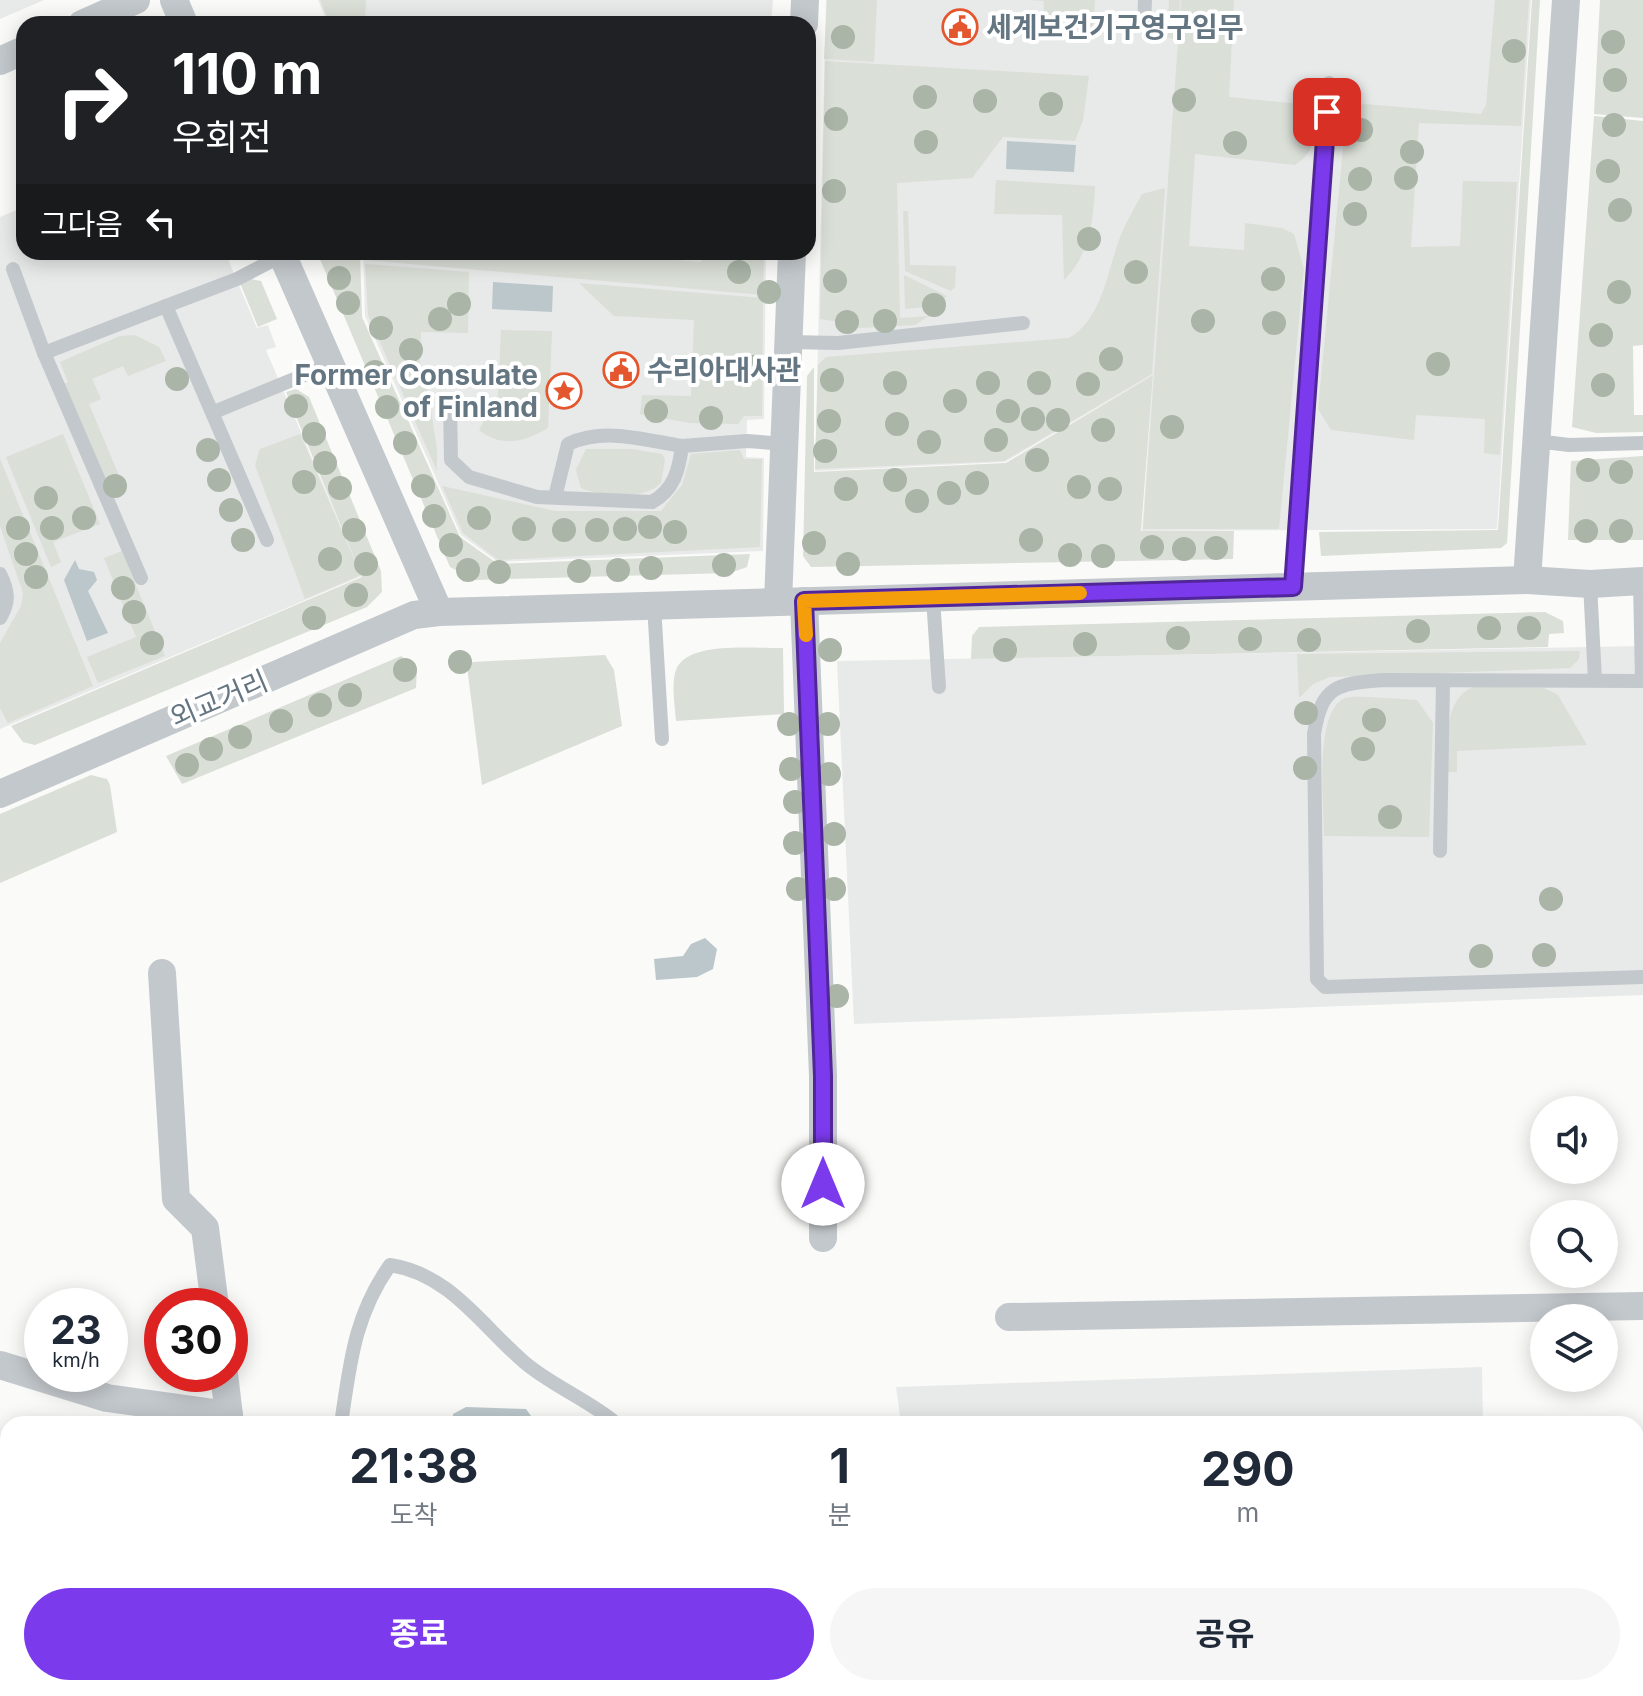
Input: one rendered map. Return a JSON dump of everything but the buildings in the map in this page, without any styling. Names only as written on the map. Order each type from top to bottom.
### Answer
[{"type":"street","points":[[100,16],[136,0]]},
{"type":"street","points":[[1527,580],[1566,0]]},
{"type":"street","points":[[285,260],[439,612]]},
{"type":"street","points":[[792,260],[786,444],[791,601],[823,1076],[823,1238]]},
{"type":"street","name":"외교거리","points":[[2,787],[414,615],[654,605],[1527,580],[1590,584],[1642,581]]},
{"type":"street","points":[[162,973],[176,1199],[205,1228],[213,1288]]},
{"type":"street","points":[[1009,1317],[1643,1306]]},
{"type":"street","points":[[0,1365],[107,1398],[208,1416]]},
{"type":"street","points":[[226,1392],[229,1416]]},
{"type":"lane","points":[[1144,27],[1145,0]]},
{"type":"lane","points":[[1293,587],[1329,83]]},
{"type":"lane","points":[[44,353],[237,279],[271,260]]},
{"type":"lane","points":[[13,269],[44,353],[141,578]]},
{"type":"lane","points":[[166,306],[267,540]]},
{"type":"lane","points":[[789,342],[838,343],[1023,323]]},
{"type":"lane","points":[[214,412],[331,364]]},
{"type":"lane","points":[[450,403],[451,460],[469,477],[537,497],[652,502],[667,494],[675,480],[682,446]]},
{"type":"lane","points":[[555,497],[568,444],[585,436],[609,434],[682,446],[734,441],[786,444]]},
{"type":"lane","points":[[1536,441],[1569,445],[1643,443]]},
{"type":"lane","points":[[0,574],[8,591],[6,608],[0,618]]},
{"type":"lane","points":[[1642,581],[1643,681],[1384,680],[1346,684],[1329,691],[1318,708],[1314,734],[1317,979],[1325,987],[1643,977]]},
{"type":"lane","points":[[1590,584],[1595,680]]},
{"type":"lane","points":[[933,598],[939,687]]},
{"type":"lane","points":[[654,605],[662,739]]},
{"type":"lane","points":[[1440,851],[1443,682]]},
{"type":"lane","points":[[342,1416],[354,1335],[372,1290],[390,1265],[412,1268],[470,1305],[524,1362],[605,1416]]},
{"type":"shaded area","points":[[0,0],[44,0],[0,19]]},
{"type":"shaded area","points":[[318,0],[773,0],[772,16],[325,16]]},
{"type":"shaded area","points":[[320,0],[366,0],[365,16],[327,16]]},
{"type":"shaded area","points":[[826,0],[1531,0],[1497,529],[1142,531],[1153,375],[1005,462],[815,471]]},
{"type":"shaded area","points":[[827,0],[877,0],[874,62],[824,59]]},
{"type":"shaded area","points":[[1029,0],[1095,0],[1093,30],[1043,24],[1044,1]]},
{"type":"shaded area","points":[[1169,0],[1180,0],[1177,40],[1167,37]]},
{"type":"shaded area","points":[[1181,0],[1234,0],[1229,97],[1299,104],[1313,128],[1309,152],[1295,165],[1195,154],[1189,246],[1244,250],[1245,223],[1282,228],[1294,234],[1304,269],[1279,529],[1143,529]]},
{"type":"shaded area","points":[[1495,0],[1529,0],[1521,126],[1419,123],[1411,247],[1460,246],[1463,181],[1517,182],[1500,455],[1484,453],[1485,419],[1416,415],[1414,440],[1331,430],[1318,409],[1346,117],[1352,107],[1365,104],[1481,114],[1486,105]]},
{"type":"shaded area","points":[[1532,0],[1540,0],[1507,543],[1501,548],[1321,556],[1319,532],[1498,530]]},
{"type":"shaded area","points":[[1600,0],[1643,0],[1643,118],[1594,114]]},
{"type":"shaded area","points":[[825,61],[1089,76],[1083,120],[1075,141],[1003,137],[972,178],[897,183],[900,318],[929,316],[915,325],[842,329],[839,322],[820,319]]},
{"type":"shaded area","points":[[1594,116],[1643,121],[1643,345],[1633,346],[1634,415],[1643,415],[1643,432],[1596,433],[1572,427]]},
{"type":"shaded area","points":[[1007,141],[1076,145],[1074,172],[1006,169]]},
{"type":"shaded area","points":[[996,180],[1095,186],[1085,248],[1064,280],[1062,215],[994,214]]},
{"type":"shaded area","points":[[1165,188],[1152,374],[1004,461],[815,469],[818,365],[826,357],[1069,338],[1080,330],[1096,307],[1121,234],[1142,194]]},
{"type":"shaded area","points":[[16,210],[16,260],[228,260],[257,328],[268,325],[276,347],[266,350],[362,576],[0,729],[0,217]]},
{"type":"shaded area","points":[[903,211],[908,211],[910,265],[956,266],[955,287],[951,291],[905,271]]},
{"type":"shaded area","points":[[320,260],[360,260],[362,317],[460,537],[498,564],[750,554],[747,567],[730,573],[475,580],[450,567]]},
{"type":"shaded area","points":[[363,260],[766,260],[764,419],[747,420],[746,457],[764,458],[763,551],[498,562],[461,535],[365,316]]},
{"type":"shaded area","points":[[365,260],[764,260],[763,295]]},
{"type":"shaded area","points":[[365,264],[469,272],[468,333],[421,332],[419,378],[428,391],[437,471],[368,315]]},
{"type":"shaded area","points":[[904,275],[947,296],[936,306],[905,309]]},
{"type":"shaded area","points":[[250,279],[261,281],[277,319],[258,327],[240,283]]},
{"type":"shaded area","points":[[493,282],[553,286],[552,312],[492,309]]},
{"type":"shaded area","points":[[579,283],[763,298],[762,416],[744,416],[738,424],[690,423],[640,414],[642,395],[691,396],[694,320],[614,316]]},
{"type":"shaded area","points":[[501,330],[552,331],[548,428],[522,440],[504,441],[479,430],[498,395]]},
{"type":"shaded area","points":[[135,335],[159,347],[166,361],[128,376],[123,366],[92,379],[101,399],[89,404],[125,490],[110,496],[63,384],[68,382],[60,362],[120,336]]},
{"type":"shaded area","points":[[814,367],[814,472],[1006,463],[1153,375],[1141,531],[1234,531],[1233,559],[811,567],[803,556],[807,376]]},
{"type":"shaded area","points":[[296,389],[309,397],[381,571],[382,592],[367,607],[35,745],[23,742],[11,726],[362,577],[286,392]]},
{"type":"shaded area","points":[[63,434],[100,524],[53,542],[61,562],[51,567],[6,457]]},
{"type":"shaded area","points":[[300,434],[361,575],[305,599],[255,465],[260,449]]},
{"type":"shaded area","points":[[586,449],[632,449],[662,454],[665,460],[661,483],[644,492],[622,495],[581,488],[576,470]]},
{"type":"shaded area","points":[[740,450],[744,459],[762,459],[760,547],[498,560],[463,533],[442,486],[555,511],[661,511],[682,485],[691,454]]},
{"type":"shaded area","points":[[1643,456],[1643,540],[1568,540],[1571,461]]},
{"type":"shaded area","points":[[0,459],[93,686],[8,723],[0,708],[0,643],[21,606],[23,593],[0,526]]},
{"type":"shaded area","points":[[122,551],[165,656],[98,683],[87,657],[136,637],[104,558]]},
{"type":"shaded area","points":[[75,560],[79,569],[94,572],[97,580],[88,591],[108,633],[87,641],[64,580]]},
{"type":"shaded area","points":[[1545,612],[1563,621],[1564,633],[1549,634],[1548,647],[971,659],[972,636],[979,627]]},
{"type":"shaded area","points":[[1643,646],[1643,995],[854,1024],[837,661]]},
{"type":"shaded area","points":[[724,648],[783,648],[784,714],[676,721],[674,682],[676,670],[683,660],[694,654]]},
{"type":"shaded area","points":[[1580,651],[1579,659],[1570,668],[1330,677],[1313,684],[1299,698],[1297,654]]},
{"type":"shaded area","points":[[605,655],[614,670],[622,726],[482,785],[467,666],[473,662]]},
{"type":"shaded area","points":[[401,656],[417,668],[416,688],[182,784],[166,756]]},
{"type":"shaded area","points":[[1475,686],[1544,688],[1558,695],[1587,745],[1457,751],[1457,772],[1448,772],[1448,735],[1452,711],[1464,692]]},
{"type":"shaded area","points":[[1343,699],[1417,700],[1433,723],[1429,837],[1324,836],[1322,784],[1328,723],[1334,708]]},
{"type":"shaded area","points":[[91,775],[107,779],[110,785],[117,832],[0,883],[0,814]]},
{"type":"shaded area","points":[[705,938],[717,949],[713,969],[697,977],[656,980],[654,959],[683,956],[691,944]]},
{"type":"shaded area","points":[[1482,1367],[1483,1416],[900,1416],[896,1387]]},
{"type":"shaded area","points":[[466,1407],[526,1409],[531,1416],[453,1416]]},
{"type":"slow traffic","points":[[806,635],[804,601],[1080,593]]},
{"type":"place","name":"세계보건기구영구임무","points":[[960,27]]},
{"type":"place","name":"수리아대사관","points":[[621,370]]},
{"type":"place","name":"Former Consulate of Finland","points":[[564,391]]},
{"type":"route","points":[[823,1184],[823,1076],[804,601],[1293,587],[1294,530],[1327,112]]}]
